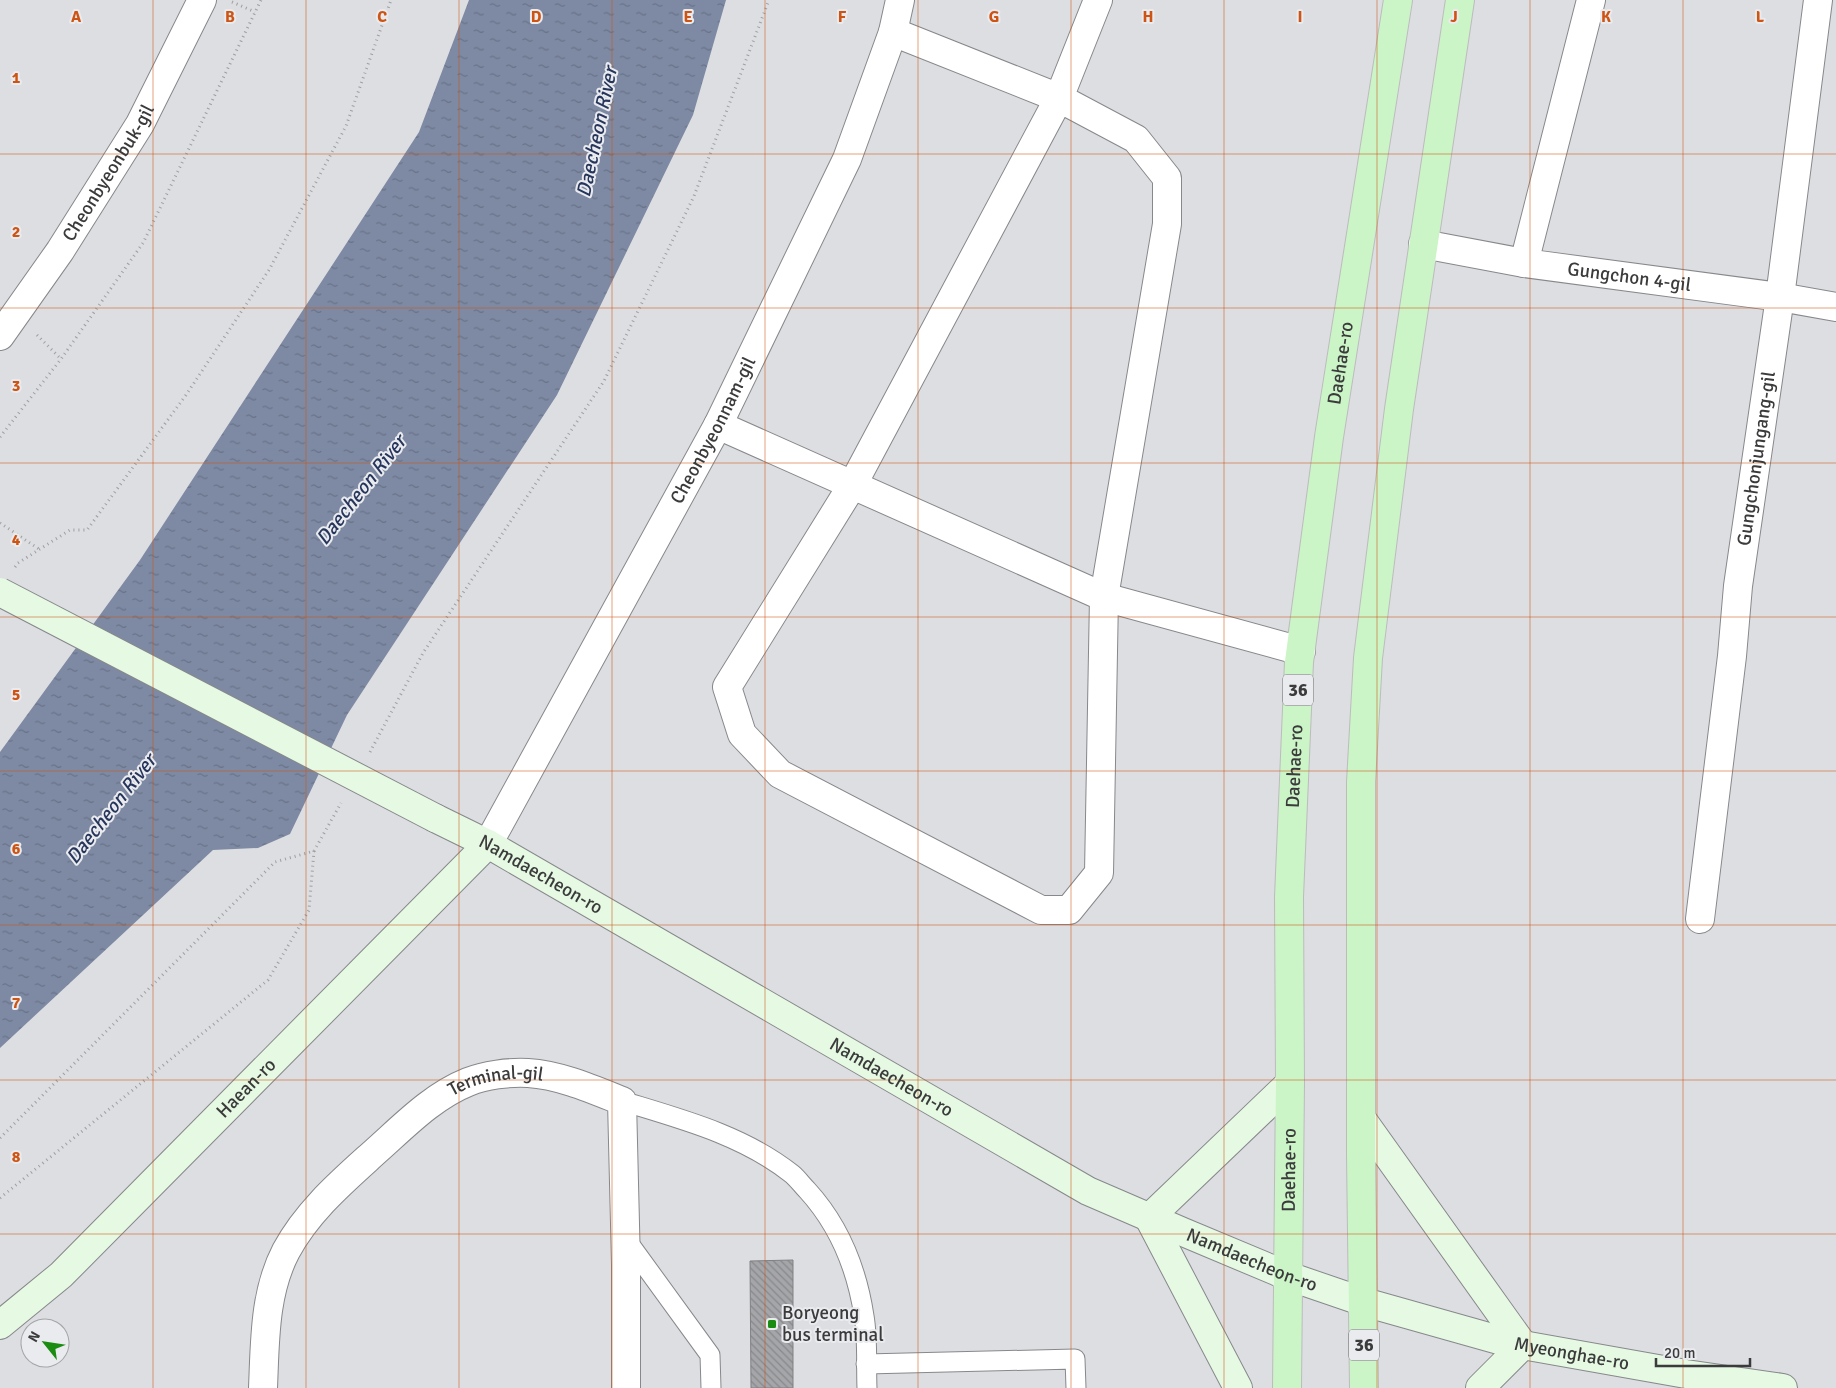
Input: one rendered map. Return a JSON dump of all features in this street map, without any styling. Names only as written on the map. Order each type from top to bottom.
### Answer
[{"type":"main road","name":"Daehae-ro","points":[[1287,1388],[1290,1083],[1289,897],[1301,651],[1329,437],[1398,0]]},
{"type":"main road","name":"36","points":[[1364,1388],[1361,1118],[1361,782],[1368,658],[1399,409],[1460,0]]},
{"type":"main road","name":"Namdaecheon-ro","points":[[7,581],[435,818],[488,844],[1088,1191],[1288,1276],[1364,1302]]},
{"type":"main road","name":"Haean-ro","points":[[0,1325],[61,1275],[488,844]]},
{"type":"main road","points":[[1238,1388],[1149,1218],[1290,1083]]},
{"type":"main road","points":[[1361,1118],[1523,1345],[1480,1388]]},
{"type":"main road","name":"Myeonghae-ro","points":[[1364,1302],[1506,1342],[1686,1374],[1783,1388]]},
{"type":"street","name":"Cheonbyeonbuk-gil","points":[[0,336],[60,251],[140,124],[202,0]]},
{"type":"street","name":"Cheonbyeonnam-gil","points":[[488,844],[718,425],[847,159],[894,32],[900,0]]},
{"type":"street","points":[[894,32],[1059,98],[1136,139],[1167,178],[1167,224],[1104,597],[1099,873],[1069,910],[1041,910],[780,774],[742,734],[728,687],[853,484],[1059,98],[1098,0]]},
{"type":"street","points":[[1524,262],[1591,0]]},
{"type":"street","name":"Gungchonjungang-gil","points":[[1700,919],[1732,656],[1738,586],[1780,297],[1818,0]]},
{"type":"street","name":"Gungchon 4-gil","points":[[1424,244],[1524,262],[1780,297],[1836,307]]},
{"type":"street","points":[[718,425],[1104,597],[1301,651]]},
{"type":"street","name":"Terminal-gil","points":[[263,1388],[266,1318],[274,1281],[286,1251],[305,1223],[327,1196],[412,1118],[442,1096],[469,1082],[500,1075],[528,1073],[564,1079],[622,1100]]},
{"type":"street","points":[[622,1100],[626,1388]]},
{"type":"lane","points":[[622,1100],[727,1136],[792,1174],[820,1204],[840,1236],[853,1268],[864,1317],[867,1388]]},
{"type":"lane","points":[[625,1238],[710,1355],[711,1388]]},
{"type":"lane","points":[[866,1364],[1075,1359],[1076,1388]]},
{"type":"path","points":[[227,0],[255,12]]},
{"type":"path","points":[[0,437],[61,359],[143,243],[261,0]]},
{"type":"path","points":[[7,581],[18,563],[70,530],[87,530],[186,395],[269,270],[346,126],[391,0]]},
{"type":"path","points":[[365,760],[423,653],[604,381],[694,196],[769,0]]},
{"type":"path","points":[[0,523],[39,550]]},
{"type":"path","points":[[0,1198],[268,980],[309,910],[314,852],[342,801]]},
{"type":"path","points":[[0,1138],[275,862],[314,852]]},
{"type":"water","name":"Daecheon River","points":[[469,0],[726,0],[693,115],[557,395],[347,715],[290,834],[258,848],[213,850],[0,1048],[0,752],[140,560],[419,132]]},
{"type":"building","name":"Boryeong bus terminal","points":[[793,1260],[793,1388],[751,1388],[750,1261]]},
{"type":"place","name":"Boryeong bus terminal","points":[[772,1324]]}]
